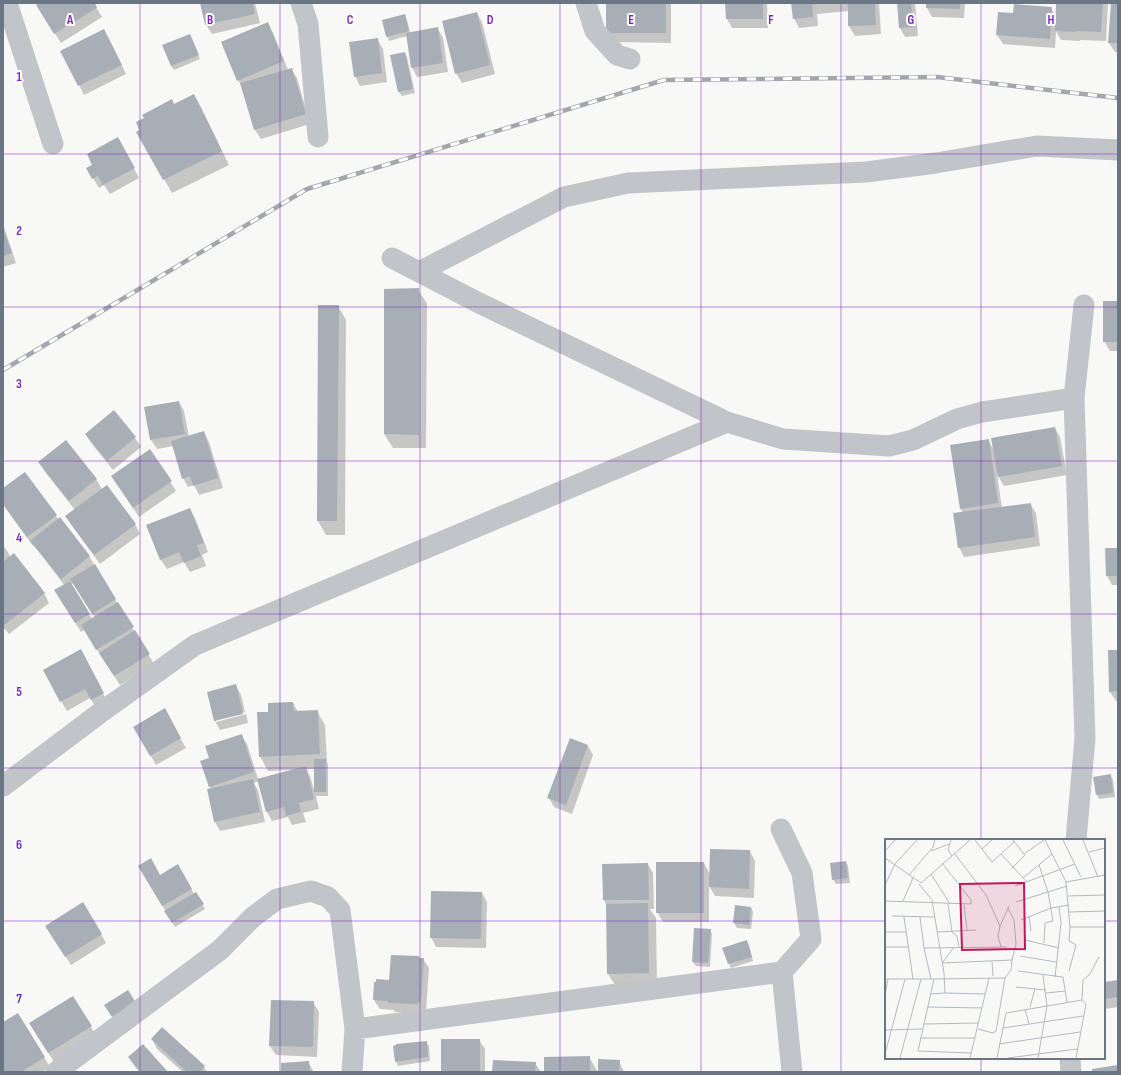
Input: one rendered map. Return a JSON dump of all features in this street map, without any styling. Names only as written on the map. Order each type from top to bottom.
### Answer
[{"type":"street","points":[[7,3],[53,144]]},
{"type":"street","points":[[300,3],[308,24],[318,137]]},
{"type":"street","points":[[586,3],[595,31],[616,55],[630,59]]},
{"type":"street","points":[[419,272],[564,197],[628,183],[866,172],[936,163],[1037,146],[1118,150]]},
{"type":"street","points":[[392,258],[479,303],[727,422],[783,439],[889,446],[913,440],[957,419],[982,412],[1074,398]]},
{"type":"street","points":[[1076,839],[1085,738],[1074,398],[1084,305]]},
{"type":"street","points":[[3,786],[100,713],[195,645],[727,422]]},
{"type":"street","points":[[355,1029],[782,972],[811,939],[802,873],[781,829]]},
{"type":"street","points":[[56,1072],[220,950],[253,917],[277,899],[311,891],[328,897],[340,910],[355,1029],[352,1072]]},
{"type":"street","points":[[782,972],[792,1072]]},
{"type":"street","points":[[1070,1059],[1071,1072]]},
{"type":"building","points":[[39,3],[95,3],[97,8],[54,34],[36,5]]},
{"type":"building","points":[[200,3],[253,3],[255,14],[205,25]]},
{"type":"building","points":[[606,3],[666,3],[666,33],[606,33]]},
{"type":"building","points":[[725,3],[763,3],[763,19],[726,19]]},
{"type":"building","points":[[791,3],[817,3],[812,5],[813,17],[793,19]]},
{"type":"building","points":[[848,3],[875,3],[876,25],[848,26]]},
{"type":"building","points":[[897,3],[911,3],[913,27],[899,28]]},
{"type":"building","points":[[926,3],[960,3],[960,9],[926,8]]},
{"type":"building","points":[[1056,3],[1103,3],[1101,32],[1055,31]]},
{"type":"building","points":[[1111,3],[1118,3],[1118,43],[1108,43]]},
{"type":"building","points":[[1014,4],[1052,7],[1050,39],[996,35],[998,12],[1013,13]]},
{"type":"building","points":[[477,12],[490,65],[455,74],[442,21]]},
{"type":"building","points":[[405,14],[409,31],[386,37],[382,20]]},
{"type":"building","points":[[268,22],[284,61],[237,81],[221,42]]},
{"type":"building","points":[[438,27],[443,63],[411,68],[406,33]]},
{"type":"building","points":[[104,29],[122,65],[78,86],[60,51]]},
{"type":"building","points":[[190,34],[199,55],[171,66],[162,45]]},
{"type":"building","points":[[378,38],[382,73],[354,77],[349,42]]},
{"type":"building","points":[[405,52],[413,89],[398,92],[390,55]]},
{"type":"building","points":[[292,68],[306,114],[254,130],[240,83]]},
{"type":"building","points":[[194,94],[222,151],[163,180],[136,132],[139,130],[136,122],[144,118],[142,115],[172,99],[174,104]]},
{"type":"building","points":[[118,137],[135,168],[103,185],[98,176],[92,179],[86,168],[92,165],[87,154]]},
{"type":"building","points":[[3,228],[12,253],[3,256]]},
{"type":"building","points":[[419,288],[419,435],[384,434],[384,289]]},
{"type":"building","points":[[1103,301],[1118,301],[1118,342],[1103,342]]},
{"type":"building","points":[[318,305],[339,305],[337,521],[317,521]]},
{"type":"building","points":[[179,401],[185,434],[150,440],[144,407]]},
{"type":"building","points":[[114,410],[136,437],[107,461],[85,434]]},
{"type":"building","points":[[1055,427],[1062,466],[998,477],[991,438]]},
{"type":"building","points":[[204,431],[218,478],[193,486],[190,476],[182,479],[171,441]]},
{"type":"building","points":[[989,439],[998,503],[960,509],[950,445]]},
{"type":"building","points":[[66,440],[97,479],[69,501],[38,462]]},
{"type":"building","points":[[150,449],[172,481],[133,508],[111,476]]},
{"type":"building","points":[[25,472],[57,515],[27,537],[3,504],[3,488]]},
{"type":"building","points":[[107,485],[136,524],[94,555],[65,516]]},
{"type":"building","points":[[1031,503],[1035,537],[958,548],[953,513]]},
{"type":"building","points":[[190,508],[204,543],[197,545],[201,556],[184,563],[179,552],[160,560],[146,525]]},
{"type":"building","points":[[60,517],[90,556],[61,579],[30,541]]},
{"type":"building","points":[[1105,548],[1118,548],[1118,576],[1106,576]]},
{"type":"building","points":[[14,553],[45,593],[3,626],[3,562]]},
{"type":"building","points":[[95,564],[116,599],[92,614],[70,579]]},
{"type":"building","points":[[70,581],[90,614],[75,623],[54,590]]},
{"type":"building","points":[[118,602],[134,627],[96,650],[81,625]]},
{"type":"building","points":[[135,630],[150,654],[114,676],[99,653]]},
{"type":"building","points":[[81,649],[104,693],[91,700],[85,689],[60,702],[43,670]]},
{"type":"building","points":[[1108,650],[1118,650],[1118,691],[1109,692]]},
{"type":"building","points":[[236,684],[243,714],[214,721],[207,692]]},
{"type":"building","points":[[293,702],[294,711],[318,710],[320,754],[259,757],[257,712],[268,712],[268,703]]},
{"type":"building","points":[[165,708],[181,738],[150,756],[133,727]]},
{"type":"building","points":[[242,734],[254,772],[209,787],[200,761],[209,758],[205,746]]},
{"type":"building","points":[[570,738],[588,745],[566,805],[547,798]]},
{"type":"building","points":[[314,759],[326,759],[326,792],[314,792]]},
{"type":"building","points":[[306,766],[314,799],[299,803],[301,812],[286,816],[284,807],[266,812],[257,779]]},
{"type":"building","points":[[1111,774],[1113,793],[1096,795],[1093,777]]},
{"type":"building","points":[[253,779],[260,812],[214,822],[207,789]]},
{"type":"building","points":[[710,849],[750,850],[749,889],[709,887]]},
{"type":"building","points":[[151,858],[160,875],[178,864],[192,889],[162,906],[138,866]]},
{"type":"building","points":[[846,861],[848,878],[832,880],[830,863]]},
{"type":"building","points":[[656,862],[704,862],[704,913],[656,913]]},
{"type":"building","points":[[648,863],[649,900],[603,900],[602,864]]},
{"type":"building","points":[[431,891],[482,892],[481,939],[430,938]]},
{"type":"building","points":[[196,892],[204,904],[172,923],[164,911]]},
{"type":"building","points":[[83,902],[102,934],[65,957],[45,926]]},
{"type":"building","points":[[648,903],[649,973],[607,974],[606,904]]},
{"type":"building","points":[[735,905],[751,907],[749,925],[733,923]]},
{"type":"building","points":[[694,928],[711,929],[708,963],[692,962]]},
{"type":"building","points":[[747,940],[752,957],[728,964],[722,948]]},
{"type":"building","points":[[391,955],[419,956],[419,958],[424,958],[421,1002],[418,1002],[418,1004],[388,1003],[388,1001],[373,1000],[374,982],[376,982],[376,979],[389,980]]},
{"type":"building","points":[[1118,980],[1118,997],[1105,999],[1105,982]]},
{"type":"building","points":[[128,990],[136,1003],[112,1017],[104,1005]]},
{"type":"building","points":[[73,996],[92,1026],[48,1053],[29,1023]]},
{"type":"building","points":[[271,1000],[314,1001],[313,1047],[269,1046]]},
{"type":"building","points":[[18,1013],[45,1057],[21,1072],[3,1072],[3,1022]]},
{"type":"building","points":[[162,1027],[205,1066],[200,1072],[187,1072],[151,1039]]},
{"type":"building","points":[[441,1039],[480,1039],[480,1072],[441,1072]]},
{"type":"building","points":[[427,1041],[428,1057],[395,1062],[393,1046],[396,1044]]},
{"type":"building","points":[[143,1044],[168,1072],[141,1072],[128,1057]]},
{"type":"building","points":[[590,1056],[590,1072],[544,1072],[544,1057]]},
{"type":"building","points":[[598,1059],[620,1060],[619,1072],[598,1072]]},
{"type":"building","points":[[493,1060],[536,1062],[535,1072],[492,1072]]},
{"type":"building","points":[[309,1061],[310,1072],[281,1072],[281,1063]]},
{"type":"building","points":[[1118,1065],[1118,1072],[1092,1072],[1092,1069]]},
{"type":"railway","points":[[3,370],[307,189],[664,80],[937,77],[1118,98]]}]
